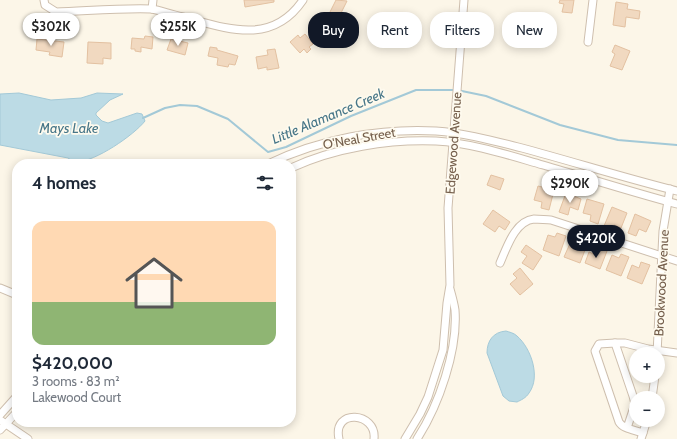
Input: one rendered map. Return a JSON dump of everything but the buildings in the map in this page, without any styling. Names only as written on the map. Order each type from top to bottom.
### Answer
[{"type":"street","points":[[44,0],[45,5],[56,12],[152,9],[243,31],[265,29],[288,18],[303,0]]},
{"type":"street","points":[[152,9],[153,0]]},
{"type":"street","name":"Edgewood Avenue","points":[[405,439],[428,397],[443,350],[450,285],[448,208],[464,0]]},
{"type":"street","points":[[588,42],[592,0]]},
{"type":"street","name":"O'Neal Street","points":[[281,159],[326,142],[350,137],[404,131],[453,133],[490,140],[575,162],[673,190]]},
{"type":"street","name":"O'Neal Street","points":[[296,166],[321,157],[372,144],[408,141],[452,144],[502,153],[677,204]]},
{"type":"street","name":"Brookwood Avenue","points":[[657,347],[663,231],[668,202],[673,190]]},
{"type":"street","points":[[500,263],[510,240],[518,229],[523,224],[534,219],[551,220],[677,261]]},
{"type":"street","name":"Edgewood Avenue","points":[[417,439],[436,403],[451,356],[455,310],[450,285]]},
{"type":"street","points":[[0,288],[12,293]]},
{"type":"street","points":[[615,343],[634,400],[627,428]]},
{"type":"street","points":[[639,347],[625,343],[599,344],[595,351],[619,422],[622,426],[642,436]]},
{"type":"street","points":[[665,352],[677,353]]},
{"type":"street","points":[[428,397],[436,403]]},
{"type":"street","points":[[0,415],[12,402]]},
{"type":"street","points":[[12,416],[2,425],[28,439]]},
{"type":"street","points":[[339,439],[338,432],[341,424],[347,418],[354,416],[359,417],[372,427],[375,434],[374,439]]},
{"type":"water","name":"Mays Lake","points":[[19,93],[51,100],[81,98],[97,93],[123,94],[110,100],[96,113],[96,115],[102,121],[108,123],[137,113],[142,114],[145,121],[140,127],[114,147],[103,153],[90,159],[69,159],[0,145],[0,94]]},
{"type":"water","points":[[506,331],[514,334],[522,341],[533,363],[533,386],[525,398],[517,402],[509,401],[503,396],[487,353],[488,345],[494,335]]},
{"type":"waterway","name":"Little Alamance Creek","points":[[143,118],[165,108],[180,105],[197,106],[228,119],[268,152],[286,147],[351,116],[416,90],[457,90],[486,96],[560,125],[618,140],[677,145]]}]
